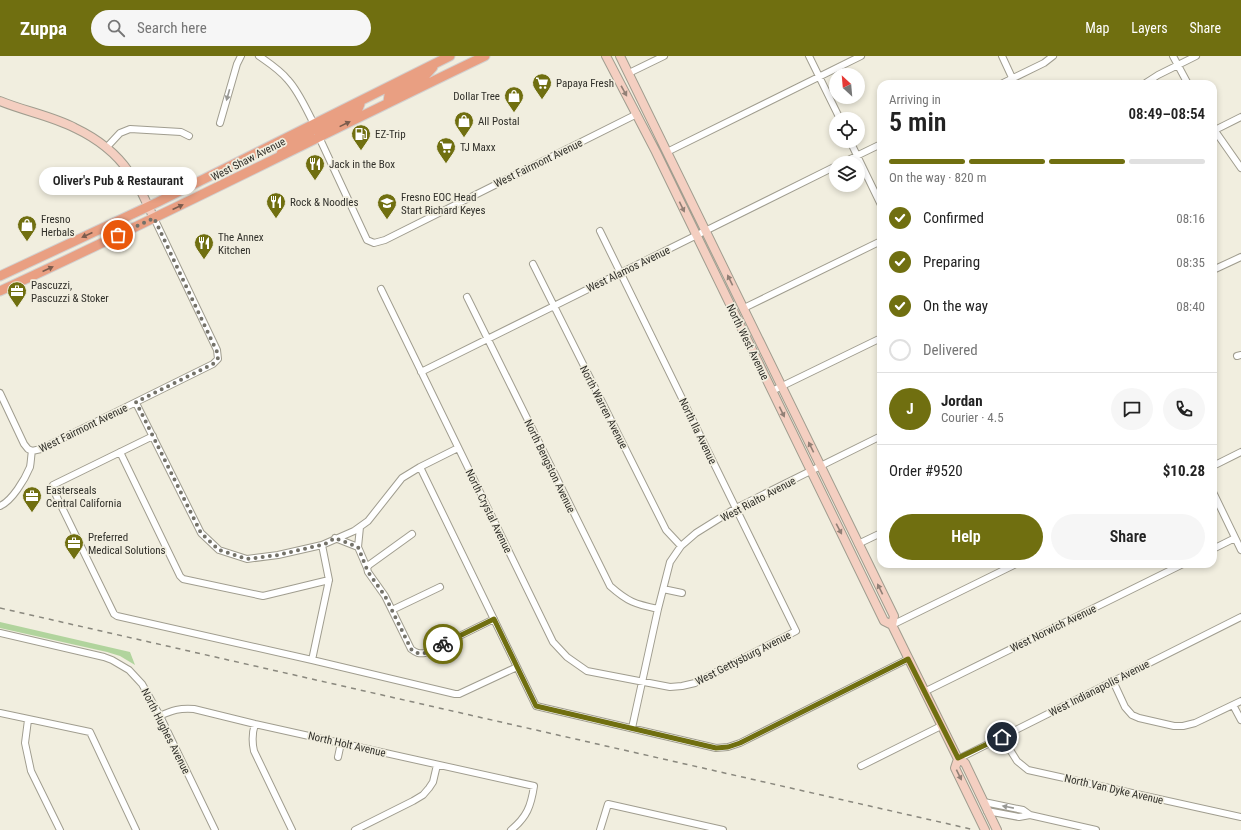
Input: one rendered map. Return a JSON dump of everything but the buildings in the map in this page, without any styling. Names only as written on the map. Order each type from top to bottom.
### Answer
[{"type":"main road","name":"West Shaw Avenue","points":[[0,291],[314,124],[450,56]]},
{"type":"main road","points":[[463,66],[467,56]]},
{"type":"main road","name":"West Shaw Avenue","points":[[0,276],[36,259],[151,212],[212,191],[388,102],[485,56]]},
{"type":"main road","name":"North West Avenue","points":[[606,56],[637,114],[884,621],[892,625]]},
{"type":"main road","name":"North West Avenue","points":[[620,56],[894,616],[892,625],[924,692],[958,758],[965,763],[997,830]]},
{"type":"main road","points":[[388,102],[389,95],[424,77],[438,62]]},
{"type":"main road","points":[[318,137],[321,128],[358,110],[362,101]]},
{"type":"main road","points":[[0,102],[75,127],[92,137],[124,164],[151,212]]},
{"type":"main road","points":[[637,114],[641,115],[645,119],[667,162],[676,170]]},
{"type":"main road","points":[[281,156],[283,146],[310,133],[314,127],[314,124]]},
{"type":"main road","points":[[0,282],[9,278],[36,259]]},
{"type":"main road","name":"North West Avenue","points":[[958,758],[955,768],[985,830]]},
{"type":"main road","points":[[966,790],[973,793],[982,809],[988,811]]},
{"type":"street","points":[[220,123],[236,66],[241,56]]},
{"type":"street","points":[[259,56],[288,78],[299,95],[314,124]]},
{"type":"street","points":[[629,73],[664,56]]},
{"type":"street","points":[[809,56],[836,112]]},
{"type":"street","points":[[667,152],[861,56]]},
{"type":"street","points":[[1002,56],[1014,80]]},
{"type":"street","points":[[1016,80],[1053,56]]},
{"type":"street","points":[[1174,56],[1186,80]]},
{"type":"street","points":[[1150,80],[1196,56]]},
{"type":"street","name":"West Fairmont Avenue","points":[[318,137],[367,240],[374,243],[385,240],[637,114]]},
{"type":"street","points":[[1217,128],[1241,117]]},
{"type":"street","points":[[106,148],[120,133],[130,130],[181,132],[189,136]]},
{"type":"street","points":[[1217,135],[1241,168]]},
{"type":"street","points":[[857,155],[877,146]]},
{"type":"street","points":[[854,148],[877,197]]},
{"type":"street","name":"West Alamos Avenue","points":[[421,372],[829,170]]},
{"type":"street","name":"West Fairmont Avenue","points":[[32,451],[41,450],[213,364],[218,358],[217,350],[151,212]]},
{"type":"street","name":"North Ila Avenue","points":[[600,231],[796,632]]},
{"type":"street","points":[[744,308],[877,243]]},
{"type":"street","points":[[1217,268],[1241,257]]},
{"type":"street","name":"North Warren Avenue","points":[[533,264],[666,530],[681,546]]},
{"type":"street","name":"North Crystal Avenue","points":[[381,289],[553,642],[567,658],[587,671],[643,681]]},
{"type":"street","name":"North Bengston Avenue","points":[[467,297],[610,586],[623,598],[638,605],[658,609]]},
{"type":"street","points":[[772,391],[877,340]]},
{"type":"street","points":[[0,393],[24,444],[32,451],[30,466],[19,488],[4,504],[0,506]]},
{"type":"street","points":[[136,402],[201,533],[219,550],[247,559],[278,555],[322,545],[360,528],[368,521],[402,478],[458,448]]},
{"type":"street","points":[[152,436],[53,485],[52,488],[114,614],[117,616],[455,694],[459,694],[517,667]]},
{"type":"street","name":"West Rialto Avenue","points":[[632,728],[658,609],[670,562],[681,546],[696,533],[736,508],[877,438]]},
{"type":"street","points":[[120,452],[180,576],[183,579],[263,596],[329,580]]},
{"type":"street","points":[[1217,464],[1241,452]]},
{"type":"street","points":[[420,467],[536,706],[716,748],[728,747],[740,743],[908,659]]},
{"type":"street","points":[[1217,500],[1241,550]]},
{"type":"street","points":[[360,528],[358,547],[368,572],[385,596],[411,649],[415,653],[425,653],[494,619]]},
{"type":"street","points":[[367,568],[412,534]]},
{"type":"street","points":[[858,544],[877,535]]},
{"type":"street","points":[[335,538],[358,547]]},
{"type":"street","points":[[1217,547],[1235,538]]},
{"type":"street","points":[[312,660],[329,580],[322,545]]},
{"type":"street","points":[[892,625],[1008,568]]},
{"type":"street","name":"West Norwich Avenue","points":[[924,692],[1174,568]]},
{"type":"street","points":[[392,610],[440,586]]},
{"type":"street","points":[[663,589],[682,593]]},
{"type":"street","name":"West Indianapolis Avenue","points":[[958,758],[1241,618]]},
{"type":"street","name":"West Gettysburg Avenue","points":[[643,681],[670,687],[694,683],[796,632]]},
{"type":"street","name":"North Hughes Avenue","points":[[0,634],[104,657],[129,670],[142,684],[160,716],[215,830]]},
{"type":"street","points":[[1113,681],[1125,707],[1132,715],[1139,718],[1172,725],[1183,726],[1192,724],[1241,701]]},
{"type":"street","points":[[1233,705],[1241,720]]},
{"type":"street","name":"North Holt Avenue","points":[[160,716],[172,710],[184,708],[194,709],[534,786],[531,802],[526,814],[520,823],[511,830]]},
{"type":"street","points":[[0,713],[90,732],[136,830]]},
{"type":"street","points":[[28,720],[25,743],[31,771],[60,830]]},
{"type":"street","points":[[255,724],[252,739],[254,751],[292,830]]},
{"type":"street","points":[[861,766],[941,726]]},
{"type":"street","name":"North Van Dyke Avenue","points":[[1002,737],[1016,761],[1028,770],[1241,818]]},
{"type":"street","points":[[338,757],[341,743]]},
{"type":"street","points":[[355,830],[423,795],[433,782],[438,765]]},
{"type":"street","points":[[984,802],[1023,810],[1030,815],[1096,830]]},
{"type":"street","points":[[600,830],[608,804],[723,830]]},
{"type":"street","points":[[988,811],[1019,817],[1030,815]]},
{"type":"green space","points":[[0,622],[130,652],[135,665],[120,656],[107,652],[0,628]]},
{"type":"railway","points":[[0,608],[975,830]]},
{"type":"way so far","points":[[118,235],[154,218],[217,350],[218,358],[213,364],[136,402],[201,533],[219,550],[247,559],[278,555],[325,544],[335,538],[358,547],[368,572],[385,596],[411,649],[415,653],[420,654],[443,644]]},
{"type":"place","name":"Papaya Fresh","points":[[542,100]]},
{"type":"place","name":"Dollar Tree","points":[[514,113]]},
{"type":"place","name":"All Postal","points":[[464,138]]},
{"type":"place","name":"EZ-Trip","points":[[361,151]]},
{"type":"place","name":"TJ Maxx","points":[[446,164]]},
{"type":"place","name":"Jack in the Box","points":[[315,181]]},
{"type":"place","name":"Rock & Noodles","points":[[276,219]]},
{"type":"place","name":"Fresno EOC Head Start Richard Keyes","points":[[387,220]]},
{"type":"place","name":"Oliver's Pub & Restaurant","points":[[118,235]]},
{"type":"place","name":"Fresno Herbals","points":[[27,242]]},
{"type":"place","name":"The Annex Kitchen","points":[[204,260]]},
{"type":"place","name":"Pascuzzi, Pascuzzi & Stoker","points":[[17,308]]},
{"type":"place","name":"Easterseals Central California","points":[[32,513]]},
{"type":"place","name":"Preferred Medical Solutions","points":[[74,560]]},
{"type":"route","points":[[443,644],[494,619],[536,706],[716,748],[728,747],[740,743],[908,659],[958,758],[1002,737]]}]
